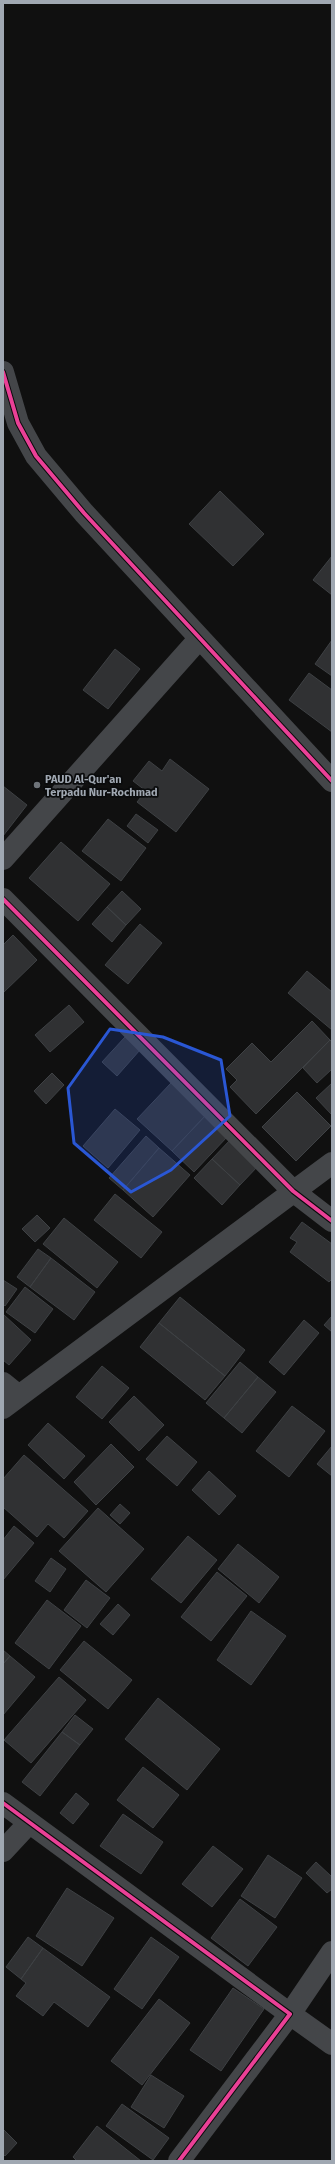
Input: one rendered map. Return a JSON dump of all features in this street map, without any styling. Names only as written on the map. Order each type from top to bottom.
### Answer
[{"type":"street","points":[[3,372],[18,423],[36,456],[84,513],[332,781]]},
{"type":"street","points":[[3,860],[199,639]]},
{"type":"street","points":[[3,899],[293,1191],[332,1221]]},
{"type":"street","points":[[8,1396],[332,1163]]},
{"type":"street","points":[[3,1803],[332,2044]]},
{"type":"street","points":[[3,1851],[29,1823]]},
{"type":"street","points":[[179,2161],[290,2014],[332,1952]]},
{"type":"highlighted area","points":[[110,1029],[163,1037],[221,1060],[230,1116],[171,1170],[131,1192],[74,1143],[68,1088]]},
{"type":"building","points":[[220,491],[264,534],[233,566],[189,524]]},
{"type":"building","points":[[332,556],[332,595],[313,580]]},
{"type":"building","points":[[332,640],[332,676],[315,664]]},
{"type":"building","points":[[115,649],[140,669],[108,709],[83,690]]},
{"type":"building","points":[[309,673],[332,690],[332,732],[289,700]]},
{"type":"building","points":[[170,759],[209,789],[176,832],[137,802],[146,791],[133,781],[149,761],[162,771]]},
{"type":"building","points":[[3,786],[27,805],[3,836]]},
{"type":"building","points":[[136,814],[158,830],[148,843],[127,826]]},
{"type":"building","points":[[108,819],[146,848],[121,881],[82,851]]},
{"type":"building","points":[[61,842],[110,884],[78,921],[29,878]]},
{"type":"building","points":[[122,891],[141,909],[126,925],[107,907]]},
{"type":"building","points":[[107,907],[126,925],[112,942],[92,924]]},
{"type":"building","points":[[140,924],[162,943],[128,984],[105,965]]},
{"type":"building","points":[[13,935],[37,960],[3,993],[3,945]]},
{"type":"building","points":[[307,971],[332,992],[332,1030],[288,993]]},
{"type":"building","points":[[69,1005],[84,1022],[50,1052],[35,1035]]},
{"type":"building","points":[[312,1021],[330,1040],[256,1114],[230,1087],[237,1080],[226,1069],[252,1043],[271,1062]]},
{"type":"building","points":[[125,1037],[140,1050],[117,1076],[102,1062]]},
{"type":"building","points":[[330,1040],[332,1042],[332,1069],[317,1083],[303,1068]]},
{"type":"building","points":[[52,1073],[64,1085],[46,1104],[34,1091]]},
{"type":"building","points":[[171,1083],[205,1116],[172,1151],[137,1119]]},
{"type":"building","points":[[332,1083],[332,1115],[316,1098]]},
{"type":"building","points":[[297,1092],[331,1126],[296,1161],[262,1127]]},
{"type":"building","points":[[115,1109],[140,1130],[108,1168],[83,1146]]},
{"type":"building","points":[[205,1116],[228,1136],[194,1172],[172,1151]]},
{"type":"building","points":[[146,1136],[159,1148],[123,1190],[109,1178]]},
{"type":"building","points":[[231,1139],[259,1165],[240,1185],[212,1159]]},
{"type":"building","points":[[159,1148],[190,1175],[153,1217],[123,1190]]},
{"type":"building","points":[[212,1159],[240,1185],[222,1205],[194,1178]]},
{"type":"building","points":[[115,1194],[162,1232],[141,1258],[94,1220]]},
{"type":"building","points":[[37,1215],[50,1228],[35,1242],[22,1229]]},
{"type":"building","points":[[64,1218],[118,1262],[97,1288],[43,1244]]},
{"type":"building","points":[[302,1222],[332,1244],[332,1279],[329,1282],[290,1252],[297,1242],[290,1238]]},
{"type":"building","points":[[38,1249],[51,1258],[30,1287],[17,1277]]},
{"type":"building","points":[[51,1258],[95,1292],[74,1320],[30,1287]]},
{"type":"building","points":[[3,1280],[17,1289],[5,1306],[3,1304]]},
{"type":"building","points":[[25,1287],[53,1309],[35,1333],[6,1312]]},
{"type":"building","points":[[180,1297],[245,1350],[225,1376],[159,1323]]},
{"type":"building","points":[[3,1314],[31,1340],[9,1365],[3,1360]]},
{"type":"building","points":[[332,1316],[332,1332],[324,1325]]},
{"type":"building","points":[[304,1320],[319,1333],[284,1375],[269,1362]]},
{"type":"building","points":[[159,1323],[225,1376],[205,1400],[140,1347]]},
{"type":"building","points":[[240,1362],[258,1377],[224,1418],[206,1403]]},
{"type":"building","points":[[102,1366],[129,1388],[102,1419],[76,1397]]},
{"type":"building","points":[[258,1377],[276,1392],[242,1433],[224,1418]]},
{"type":"building","points":[[134,1396],[164,1425],[139,1451],[109,1422]]},
{"type":"building","points":[[292,1406],[325,1431],[289,1477],[256,1451]]},
{"type":"building","points":[[48,1423],[85,1456],[64,1479],[28,1445]]},
{"type":"building","points":[[167,1436],[197,1462],[177,1486],[146,1459]]},
{"type":"building","points":[[111,1444],[134,1467],[96,1505],[74,1482]]},
{"type":"building","points":[[332,1446],[332,1476],[317,1464]]},
{"type":"building","points":[[24,1455],[88,1511],[64,1538],[48,1524],[37,1537],[3,1507],[3,1479]]},
{"type":"building","points":[[209,1471],[236,1496],[219,1515],[192,1490]]},
{"type":"building","points":[[120,1504],[130,1513],[120,1524],[110,1515]]},
{"type":"building","points":[[98,1508],[144,1549],[106,1592],[59,1551]]},
{"type":"building","points":[[14,1526],[34,1543],[3,1580],[3,1540]]},
{"type":"building","points":[[188,1536],[217,1560],[181,1603],[151,1579]]},
{"type":"building","points":[[238,1544],[279,1577],[259,1603],[218,1569]]},
{"type":"building","points":[[51,1558],[66,1569],[50,1592],[35,1581]]},
{"type":"building","points":[[217,1572],[247,1596],[211,1641],[181,1617]]},
{"type":"building","points":[[86,1580],[110,1598],[87,1628],[64,1610]]},
{"type":"building","points":[[47,1600],[81,1626],[49,1669],[15,1643]]},
{"type":"building","points":[[118,1604],[130,1615],[113,1635],[100,1624]]},
{"type":"building","points":[[251,1611],[286,1636],[251,1685],[217,1660]]},
{"type":"building","points":[[84,1641],[132,1680],[108,1709],[60,1670]]},
{"type":"building","points":[[3,1650],[10,1656],[3,1664]]},
{"type":"building","points":[[10,1656],[35,1677],[3,1715],[3,1664]]},
{"type":"building","points":[[59,1677],[86,1700],[31,1763],[4,1740]]},
{"type":"building","points":[[158,1698],[220,1749],[187,1790],[125,1739]]},
{"type":"building","points":[[75,1715],[93,1729],[80,1745],[62,1732]]},
{"type":"building","points":[[62,1732],[80,1745],[40,1796],[22,1782]]},
{"type":"building","points":[[143,1767],[179,1795],[153,1828],[117,1800]]},
{"type":"building","points":[[76,1793],[89,1804],[73,1824],[60,1813]]},
{"type":"building","points":[[123,1814],[163,1842],[141,1874],[100,1846]]},
{"type":"building","points":[[213,1846],[243,1869],[212,1907],[182,1884]]},
{"type":"building","points":[[268,1855],[302,1878],[275,1918],[241,1896]]},
{"type":"building","points":[[316,1862],[332,1877],[332,1889],[327,1893],[306,1873]]},
{"type":"building","points":[[67,1888],[114,1918],[82,1966],[36,1936]]},
{"type":"building","points":[[240,1899],[277,1927],[248,1966],[211,1938]]},
{"type":"building","points":[[28,1937],[43,1948],[21,1979],[6,1967]]},
{"type":"building","points":[[151,1937],[179,1957],[142,2009],[114,1989]]},
{"type":"building","points":[[43,1948],[110,1997],[88,2027],[54,2002],[43,2016],[16,1996],[26,1983],[21,1979]]},
{"type":"building","points":[[233,1988],[264,2009],[221,2071],[190,2050]]},
{"type":"building","points":[[159,1999],[190,2023],[142,2085],[111,2061]]},
{"type":"building","points":[[151,2075],[184,2096],[164,2128],[131,2107]]},
{"type":"building","points":[[122,2104],[169,2138],[153,2160],[106,2126]]},
{"type":"building","points":[[97,2126],[141,2161],[77,2161],[73,2157]]},
{"type":"building","points":[[3,2129],[17,2143],[5,2156],[3,2154]]},
{"type":"cycle path","points":[[3,372],[18,423],[36,456],[84,513],[332,781]]},
{"type":"cycle path","points":[[3,899],[293,1191],[332,1221]]},
{"type":"cycle path","points":[[3,1803],[290,2014],[179,2161]]},
{"type":"place","name":"PAUD Al-Qur'an Terpadu Nur-Rochmad","points":[[37,785]]}]
